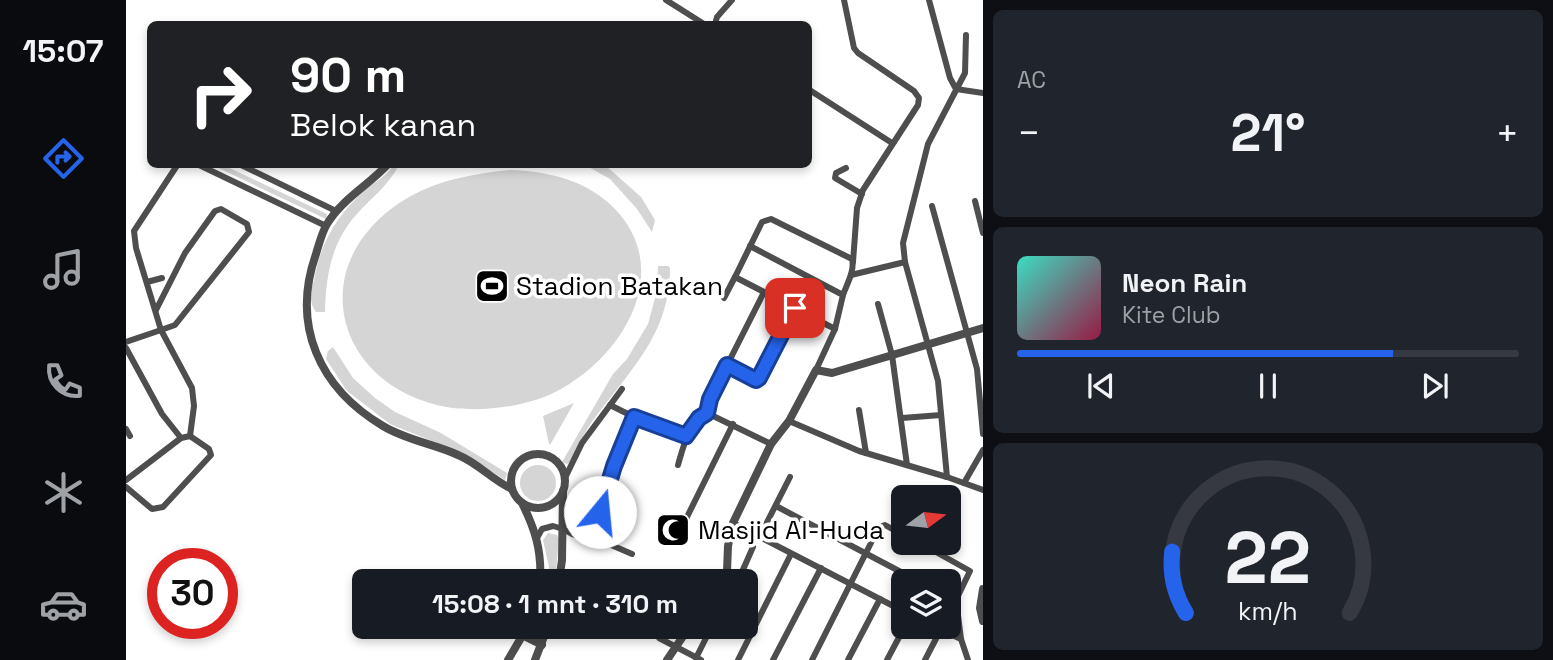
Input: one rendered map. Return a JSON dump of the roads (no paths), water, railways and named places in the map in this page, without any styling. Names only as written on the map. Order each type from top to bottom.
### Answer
[{"type":"street","points":[[666,0],[699,21]]},
{"type":"street","points":[[716,21],[732,0]]},
{"type":"street","points":[[727,569],[733,523],[771,444],[824,372],[843,295],[851,275],[856,219],[862,194],[918,104],[918,94],[854,48],[844,0]]},
{"type":"street","points":[[929,0],[950,78],[956,89]]},
{"type":"street","points":[[947,477],[937,381],[905,262],[903,243],[928,144],[965,73],[966,34]]},
{"type":"street","points":[[956,89],[982,93]]},
{"type":"street","points":[[812,92],[892,143]]},
{"type":"street","points":[[175,168],[134,231],[136,248],[161,330],[192,388],[194,406],[190,436]]},
{"type":"street","points":[[205,168],[326,226]]},
{"type":"street","points":[[247,168],[336,211]]},
{"type":"street","points":[[384,168],[336,211],[326,226],[312,267],[306,308],[308,330],[317,357],[342,394],[370,418],[387,429],[460,456],[512,489],[522,503],[537,538],[541,569]]},
{"type":"street","points":[[846,168],[836,173],[835,178],[862,194]]},
{"type":"street","points":[[975,201],[982,233]]},
{"type":"street","points":[[933,206],[976,369],[982,434]]},
{"type":"street","points":[[126,342],[175,325],[249,232],[247,224],[221,209],[215,211],[185,253],[156,310]]},
{"type":"street","points":[[724,298],[762,222],[771,219],[853,261]]},
{"type":"street","points":[[750,246],[843,295]]},
{"type":"street","points":[[851,275],[905,262]]},
{"type":"street","points":[[735,277],[835,329]]},
{"type":"street","points":[[147,282],[162,278]]},
{"type":"street","points":[[678,465],[686,436],[699,418],[707,413],[710,399],[764,292]]},
{"type":"street","points":[[878,304],[892,355],[907,465]]},
{"type":"street","points":[[727,365],[756,380],[759,378],[795,308]]},
{"type":"street","points":[[824,372],[982,328]]},
{"type":"street","points":[[126,348],[162,414],[181,438]]},
{"type":"street","points":[[560,569],[565,478],[582,443],[622,390]]},
{"type":"street","points":[[610,405],[686,436]]},
{"type":"street","points":[[859,410],[866,453]]},
{"type":"street","points":[[707,413],[771,444]]},
{"type":"street","points":[[902,418],[941,415]]},
{"type":"street","points":[[592,539],[608,485],[634,417]]},
{"type":"street","points":[[789,421],[866,453],[982,490]]},
{"type":"street","points":[[685,521],[733,424]]},
{"type":"street","points":[[126,480],[181,438],[190,436],[209,449],[211,455],[163,507],[152,509],[126,488]]},
{"type":"street","points":[[964,483],[982,450]]},
{"type":"street","points":[[512,489],[512,472],[516,465],[528,456],[536,454],[544,454],[558,463],[565,478]]},
{"type":"street","points":[[759,538],[790,477]]},
{"type":"street","points":[[522,503],[540,508],[550,506],[558,500],[563,491]]},
{"type":"street","points":[[776,506],[894,569]]},
{"type":"street","points":[[733,523],[891,605]]},
{"type":"street","points":[[812,660],[879,527],[882,525],[891,529]]},
{"type":"street","points":[[537,538],[542,529],[554,526],[632,554]]},
{"type":"street","points":[[743,569],[753,547]]},
{"type":"street","points":[[738,660],[791,554]]},
{"type":"street","points":[[943,555],[969,569],[961,588]]},
{"type":"street","points":[[773,660],[821,568]]},
{"type":"street","points":[[982,589],[982,621]]},
{"type":"street","points":[[848,660],[880,599]]},
{"type":"street","points":[[508,660],[522,639]]},
{"type":"street","points":[[530,639],[542,645]]},
{"type":"street","points":[[535,660],[544,639]]},
{"type":"street","points":[[662,639],[698,659],[706,639]]},
{"type":"street","points":[[667,660],[680,639]]},
{"type":"street","points":[[887,660],[898,639]]},
{"type":"street","points":[[925,660],[936,639]]},
{"type":"street","points":[[961,639],[966,658]]},
{"type":"place","name":"Stadion Batakan","points":[[492,286]]},
{"type":"place","name":"Masjid Al-Huda","points":[[673,530]]}]
